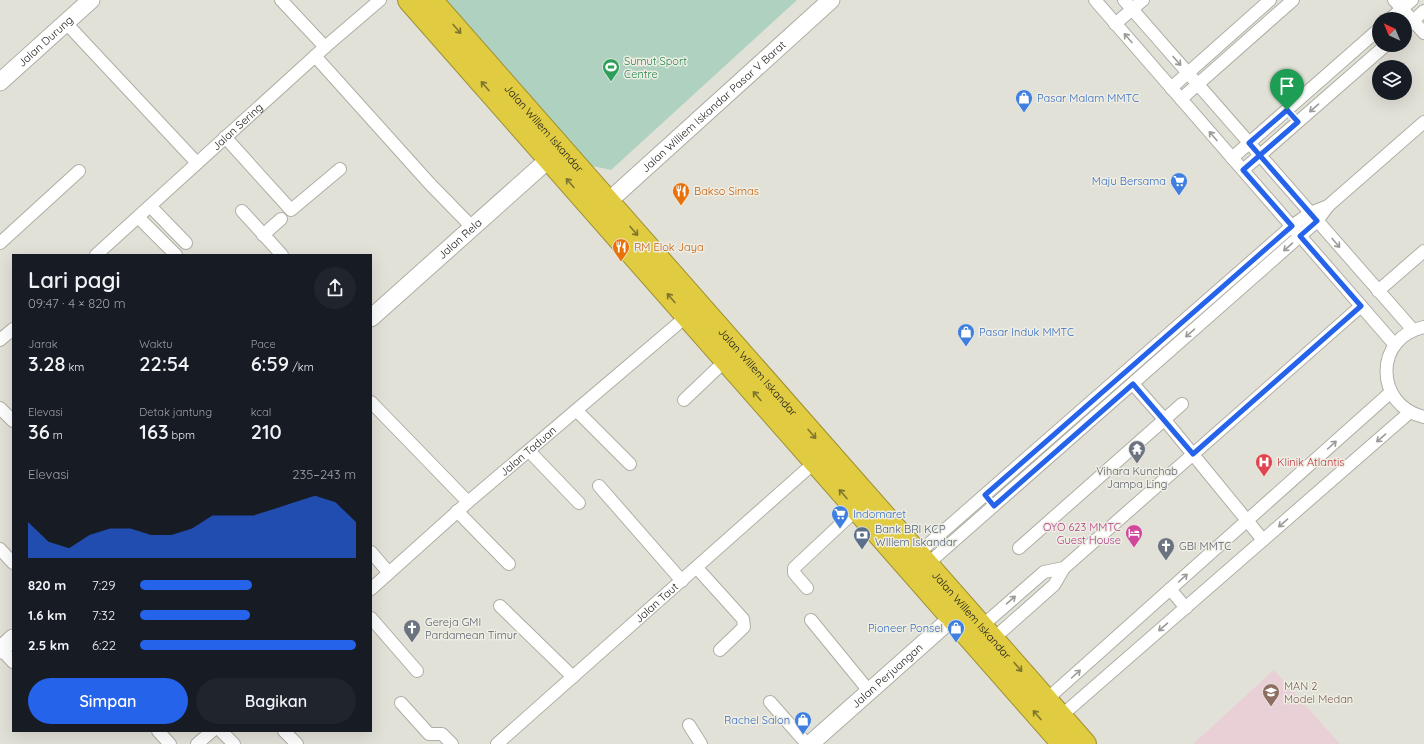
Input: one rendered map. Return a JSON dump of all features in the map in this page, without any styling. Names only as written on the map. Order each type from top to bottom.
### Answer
[{"type":"highway","name":"Jalan Willem Iskandar","points":[[409,0],[549,159],[602,207],[916,564],[958,612],[1062,744]]},
{"type":"highway","name":"Jalan Willem Iskandar","points":[[431,0],[602,207],[687,316],[857,509],[916,564]]},
{"type":"highway","name":"Jalan Willem Iskandar","points":[[958,612],[987,632],[1085,744]]},
{"type":"street","points":[[280,0],[325,46]]},
{"type":"street","name":"Jalan Sering","points":[[97,254],[139,218],[325,46],[380,0]]},
{"type":"street","name":"Jalan Williem Iskandar Pasar V Barat","points":[[602,207],[831,0]]},
{"type":"street","points":[[1094,0],[1395,345]]},
{"type":"street","points":[[1124,0],[1378,291],[1418,329],[1402,337],[1395,345],[1390,354],[1386,369],[1387,380],[1391,392],[1398,403],[1410,412],[1424,417]]},
{"type":"street","points":[[1115,24],[1143,0]]},
{"type":"street","points":[[1171,88],[1270,0]]},
{"type":"street","points":[[1181,99],[1293,0]]},
{"type":"street","points":[[1398,4],[1412,0]]},
{"type":"street","name":"Jalan Durung","points":[[0,82],[66,23],[86,2]]},
{"type":"street","points":[[1412,21],[1424,11]]},
{"type":"street","points":[[66,23],[197,164]]},
{"type":"street","points":[[1412,26],[1424,33]]},
{"type":"street","points":[[1232,158],[1372,35]]},
{"type":"street","points":[[1243,170],[1376,54],[1364,41]]},
{"type":"street","points":[[315,56],[430,184],[472,227]]},
{"type":"street","points":[[1342,61],[1353,74]]},
{"type":"street","points":[[1318,83],[1329,95]]},
{"type":"street","points":[[1287,110],[1298,122]]},
{"type":"street","points":[[916,564],[994,506],[1300,236],[1314,217],[1424,122]]},
{"type":"street","points":[[226,137],[291,210],[340,169]]},
{"type":"street","name":"Jalan Rela","points":[[372,317],[549,159]]},
{"type":"street","points":[[0,243],[79,171]]},
{"type":"street","points":[[151,207],[186,243]]},
{"type":"street","points":[[242,211],[281,254]]},
{"type":"street","points":[[916,564],[985,495],[1292,226],[1314,217]]},
{"type":"street","points":[[139,218],[175,254]]},
{"type":"street","points":[[263,235],[281,219]]},
{"type":"street","points":[[1378,291],[1424,251]]},
{"type":"street","points":[[987,632],[1054,584],[1064,568],[1361,306]]},
{"type":"street","name":"Jalan Taduan","points":[[372,588],[457,511],[577,411],[687,316]]},
{"type":"street","points":[[0,340],[12,330]]},
{"type":"street","points":[[684,400],[726,360]]},
{"type":"street","points":[[1133,384],[1164,419],[1263,540]]},
{"type":"street","points":[[1046,700],[1391,392]]},
{"type":"street","points":[[372,403],[468,502]]},
{"type":"street","points":[[1020,548],[1182,404]]},
{"type":"street","points":[[0,408],[12,420]]},
{"type":"street","points":[[577,411],[630,464]]},
{"type":"street","points":[[1061,716],[1410,412]]},
{"type":"street","points":[[529,451],[579,503]]},
{"type":"street","name":"Jalan Taut","points":[[497,744],[698,568],[816,462]]},
{"type":"street","points":[[599,486],[682,581]]},
{"type":"street","points":[[985,495],[994,506]]},
{"type":"street","points":[[807,588],[794,573],[794,568],[857,509]]},
{"type":"street","points":[[457,511],[508,564]]},
{"type":"street","points":[[0,549],[12,562]]},
{"type":"street","points":[[372,553],[389,573]]},
{"type":"street","points":[[698,568],[745,623],[744,627],[720,650]]},
{"type":"street","points":[[987,632],[1044,572],[1064,568]]},
{"type":"street","points":[[1170,589],[1186,608]]},
{"type":"street","points":[[500,606],[573,677]]},
{"type":"street","name":"Jalan Perjuangan","points":[[814,743],[869,691],[958,612]]},
{"type":"street","points":[[372,619],[417,671]]},
{"type":"street","points":[[811,620],[869,691]]},
{"type":"street","points":[[5,646],[12,660]]},
{"type":"street","points":[[770,702],[814,743]]},
{"type":"street","points":[[401,703],[430,734],[442,734],[452,744]]},
{"type":"street","points":[[689,725],[701,744]]},
{"type":"street","points":[[159,732],[170,744]]},
{"type":"street","points":[[197,744],[211,732]]},
{"type":"street","points":[[222,732],[234,744]]},
{"type":"street","points":[[285,732],[293,743]]},
{"type":"shaded area","name":"MAN 2 Model Medan","points":[[1274,670],[1340,744],[1193,744]]},
{"type":"green space","name":"Sumut Sport Centre","points":[[443,0],[797,0],[611,170],[588,165]]},
{"type":"place","name":"Sumut Sport Centre","points":[[611,82]]},
{"type":"place","name":"Pasar Malam MMTC","points":[[1024,113]]},
{"type":"place","name":"Maju Bersama","points":[[1179,196]]},
{"type":"place","name":"Bakso Simas","points":[[681,206]]},
{"type":"place","name":"RM Elok Jaya","points":[[621,262]]},
{"type":"place","name":"Pasar Induk MMTC","points":[[966,347]]},
{"type":"place","name":"Vihara Kunchab Jampa Ling","points":[[1137,464]]},
{"type":"place","name":"Klinik Atlantis","points":[[1264,477]]},
{"type":"place","name":"Indomaret","points":[[840,529]]},
{"type":"place","name":"OYO 623 MMTC Guest House","points":[[1134,548]]},
{"type":"place","name":"Bank BRI KCP WIllem Iskandar","points":[[862,550]]},
{"type":"place","name":"GBI MMTC","points":[[1166,561]]},
{"type":"place","name":"Gereja GMI Pardamean Timur","points":[[412,643]]},
{"type":"place","name":"Pioneer Ponsel","points":[[956,643]]},
{"type":"place","name":"MAN 2 Model Medan","points":[[1271,707]]},
{"type":"place","name":"Rachel Salon","points":[[803,735]]},
{"type":"route","points":[[1287,110],[1249,143],[1260,156],[1317,221],[1300,236],[1361,306],[1193,454],[1133,384],[994,506],[985,495],[1292,226],[1243,170],[1260,156],[1298,122],[1287,110]]}]
